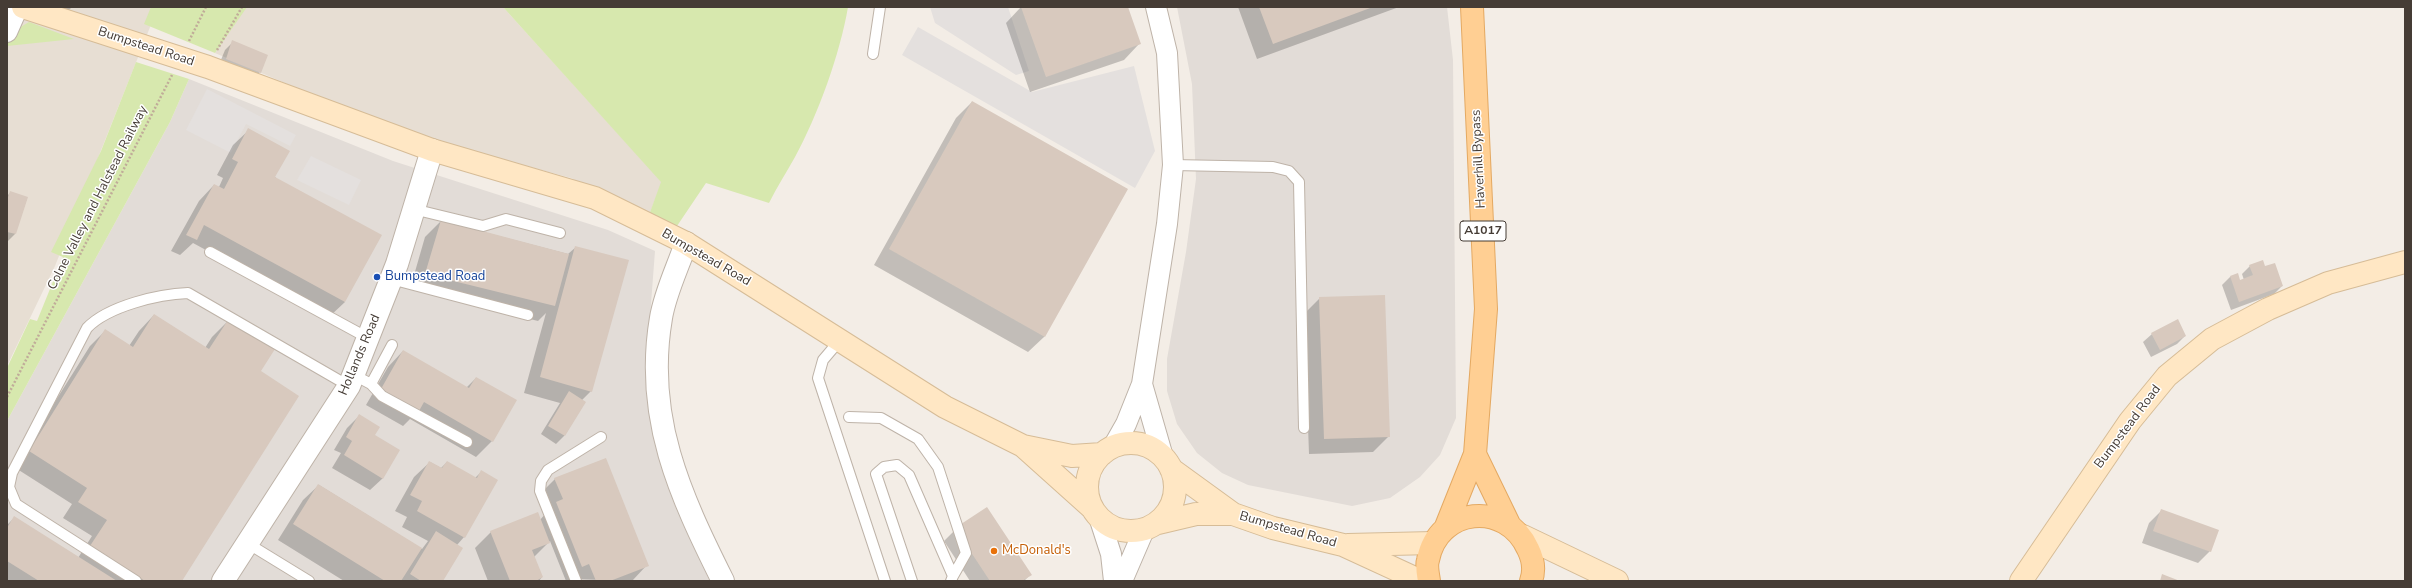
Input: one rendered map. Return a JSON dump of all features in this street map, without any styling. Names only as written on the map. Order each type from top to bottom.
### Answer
[{"type":"main road","name":"Bumpstead Road","points":[[23,7],[208,67],[432,150],[595,198],[686,243],[945,407],[1023,446],[1072,456],[1107,450]]},
{"type":"main road","name":"Haverhill Bypass","points":[[1429,581],[1427,561],[1475,454],[1486,309],[1472,7]]},
{"type":"main road","name":"Bumpstead Road","points":[[2021,581],[2130,421],[2167,376],[2212,339],[2268,309],[2328,283],[2405,262]]},
{"type":"main road","points":[[1125,443],[1139,444],[1152,449],[1167,463],[1175,483],[1174,497],[1168,512],[1151,526],[1129,532],[1114,528],[1096,514],[1086,492],[1088,477],[1093,464],[1107,450],[1125,443]]},
{"type":"main road","name":"Bumpstead Road","points":[[1023,446],[1096,514]]},
{"type":"main road","points":[[1475,454],[1516,530],[1532,556],[1533,575],[1531,581]]},
{"type":"main road","name":"Bumpstead Road","points":[[1167,463],[1233,514],[1273,528],[1343,545],[1421,581]]},
{"type":"main road","name":"Bumpstead Road","points":[[1151,526],[1196,514],[1233,514]]},
{"type":"main road","points":[[1439,536],[1460,519],[1474,516],[1492,516],[1516,530],[1617,581]]},
{"type":"main road","name":"Bumpstead Road","points":[[1343,545],[1439,536]]},
{"type":"street","points":[[7,32],[18,7]]},
{"type":"street","points":[[1107,450],[1126,424],[1142,384],[1168,224],[1174,165],[1167,53],[1156,7]]},
{"type":"street","name":"Hollands Road","points":[[222,581],[358,382],[368,338],[391,279],[432,150]]},
{"type":"street","points":[[686,243],[661,317],[656,374],[662,431],[679,486],[723,581]]},
{"type":"street","points":[[1142,384],[1167,463]]},
{"type":"street","points":[[1096,514],[1111,554],[1114,581]]},
{"type":"street","points":[[1122,581],[1151,526]]},
{"type":"lane","points":[[873,54],[880,7]]},
{"type":"lane","points":[[1174,165],[1273,167],[1289,171],[1299,182],[1304,428]]},
{"type":"lane","points":[[413,209],[483,226],[506,219],[560,233]]},
{"type":"lane","points":[[210,252],[368,338]]},
{"type":"lane","points":[[391,279],[528,315]]},
{"type":"lane","points":[[136,581],[16,504],[9,487],[12,473],[87,328],[95,320],[145,300],[173,293],[188,293],[358,382],[467,442]]},
{"type":"lane","points":[[840,340],[823,360],[818,378],[885,581]]},
{"type":"lane","points":[[358,382],[392,345]]},
{"type":"lane","points":[[849,417],[881,418],[918,439],[938,467],[966,553],[952,578]]},
{"type":"lane","points":[[576,581],[540,491],[541,481],[548,470],[601,437]]},
{"type":"lane","points":[[912,581],[876,474],[884,467],[897,465],[909,475],[952,578]]},
{"type":"lane","points":[[247,543],[309,581]]},
{"type":"path","name":"Colne Valley and Halstead Railway","points":[[7,397],[206,7]]},
{"type":"path","points":[[208,67],[242,7]]},
{"type":"shaded area","points":[[7,7],[158,7],[55,266],[7,366]]},
{"type":"shaded area","points":[[244,7],[503,7],[662,182],[649,215],[571,178],[434,141],[343,108],[215,53]]},
{"type":"shaded area","points":[[930,7],[1008,7],[1029,71],[1016,75],[935,23]]},
{"type":"shaded area","points":[[1177,7],[1447,7],[1453,60],[1456,418],[1440,455],[1420,477],[1390,498],[1352,506],[1248,485],[1222,473],[1197,453],[1177,424],[1167,391],[1167,359],[1186,252],[1196,179],[1192,84]]},
{"type":"shaded area","points":[[918,27],[1032,92],[1134,66],[1155,151],[1135,188],[902,55]]},
{"type":"shaded area","points":[[189,79],[393,161],[608,230],[655,251],[646,369],[652,427],[668,482],[723,581],[7,581],[7,421],[170,122]]},
{"type":"shaded area","points":[[207,89],[296,135],[290,146],[246,124],[231,153],[186,130]]},
{"type":"shaded area","points":[[311,156],[361,180],[349,205],[297,180]]},
{"type":"green space","points":[[151,7],[247,7],[215,53],[144,24]]},
{"type":"green space","points":[[503,7],[848,7],[840,44],[820,103],[804,140],[769,203],[706,183],[677,226],[649,215],[661,182]]},
{"type":"green space","points":[[29,22],[74,39],[7,46],[12,32]]},
{"type":"green space","points":[[136,62],[189,79],[170,122],[7,421],[7,368],[30,319],[37,321],[63,257],[51,252],[101,151]]},
{"type":"building","points":[[1021,7],[1128,7],[1141,44],[1046,77]]},
{"type":"building","points":[[1259,7],[1373,7],[1273,44]]},
{"type":"building","points":[[232,40],[268,55],[261,73],[226,59]]},
{"type":"building","points":[[972,101],[1128,189],[1045,337],[889,249]]},
{"type":"building","points":[[248,128],[290,151],[275,177],[382,235],[345,302],[204,225],[197,240],[186,235],[214,184],[224,189],[238,162],[232,159]]},
{"type":"building","points":[[10,191],[28,197],[16,234],[7,232],[7,200]]},
{"type":"building","points":[[441,220],[569,254],[555,306],[425,274]]},
{"type":"building","points":[[575,246],[629,260],[592,392],[540,377]]},
{"type":"building","points":[[2263,260],[2265,266],[2275,263],[2283,286],[2239,302],[2230,276],[2238,273],[2240,280],[2253,275],[2249,265]]},
{"type":"building","points":[[1385,295],[1390,437],[1324,439],[1319,297]]},
{"type":"building","points":[[154,314],[209,349],[228,320],[275,349],[261,371],[299,396],[182,581],[145,581],[90,546],[107,520],[78,502],[87,488],[29,451],[105,329],[133,347]]},
{"type":"building","points":[[2178,319],[2186,336],[2160,350],[2151,333]]},
{"type":"building","points":[[403,350],[469,388],[476,377],[517,400],[493,442],[424,402],[419,411],[381,389]]},
{"type":"building","points":[[569,391],[586,402],[565,436],[548,426]]},
{"type":"building","points":[[359,414],[380,427],[375,435],[400,450],[383,479],[344,455],[352,441],[346,437]]},
{"type":"building","points":[[606,458],[649,566],[610,581],[596,581],[589,564],[582,567],[556,502],[563,499],[554,478]]},
{"type":"building","points":[[429,461],[442,468],[447,461],[477,478],[481,470],[498,480],[465,538],[417,511],[422,501],[410,495]]},
{"type":"building","points":[[318,484],[422,548],[401,581],[385,581],[293,524]]},
{"type":"building","name":"McDonald's","points":[[987,507],[1032,575],[1022,581],[990,581],[955,528]]},
{"type":"building","points":[[2161,509],[2219,530],[2211,552],[2153,531]]},
{"type":"building","points":[[538,512],[550,543],[532,550],[543,577],[536,581],[510,581],[490,531]]},
{"type":"building","points":[[14,516],[117,581],[39,581],[7,561],[7,528]]},
{"type":"building","points":[[436,531],[463,548],[443,581],[421,581],[410,574]]},
{"type":"building","points":[[2162,574],[2180,581],[2160,581]]},
{"type":"place","name":"Bumpstead Road","points":[[377,277]]},
{"type":"place","name":"McDonald's","points":[[994,551]]}]
